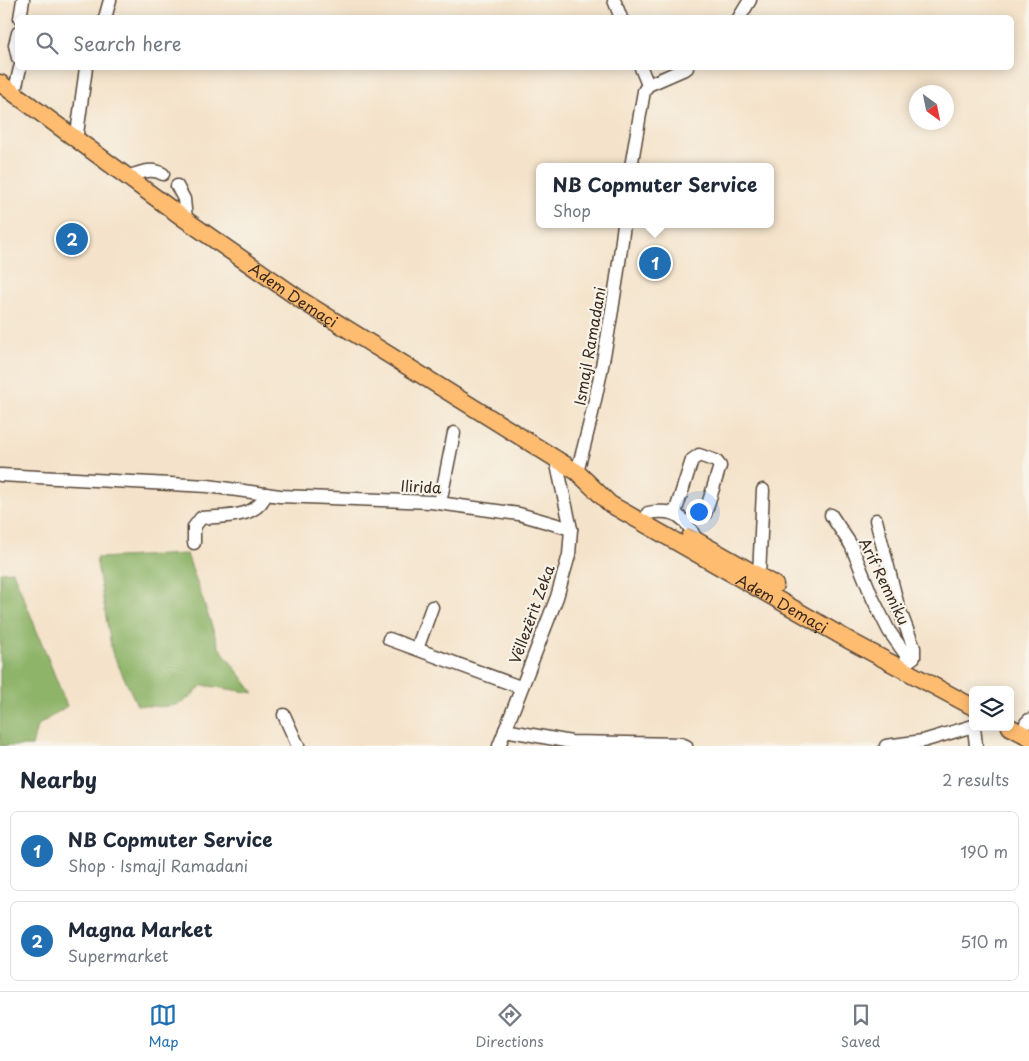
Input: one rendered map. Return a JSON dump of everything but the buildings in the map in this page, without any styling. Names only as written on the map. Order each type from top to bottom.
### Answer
[{"type":"main road","name":"Adem Demaçi","points":[[0,83],[76,141],[304,302],[577,472],[610,504],[852,642],[969,705]]},
{"type":"main road","name":"Adem Demaçi","points":[[599,492],[615,495],[648,513],[907,662],[969,695]]},
{"type":"main road","points":[[1014,719],[1025,726]]},
{"type":"street","points":[[21,15],[24,0]]},
{"type":"street","points":[[106,15],[110,0]]},
{"type":"street","points":[[614,0],[620,15]]},
{"type":"street","points":[[741,15],[750,0]]},
{"type":"street","points":[[14,94],[20,70]]},
{"type":"street","points":[[76,141],[86,70]]},
{"type":"street","points":[[642,70],[648,85]]},
{"type":"street","points":[[632,163],[642,97],[648,85],[682,70]]},
{"type":"street","points":[[127,177],[148,170],[156,170],[163,174]]},
{"type":"street","points":[[177,186],[184,199],[186,220]]},
{"type":"street","name":"Ismajl Ramadani","points":[[577,472],[592,420],[616,283],[623,228]]},
{"type":"street","points":[[440,503],[454,433]]},
{"type":"street","points":[[675,513],[692,460],[699,455],[716,461],[720,466],[705,514]]},
{"type":"street","name":"Vëllezërit Zeka","points":[[499,746],[520,687],[560,590],[569,555],[572,529],[556,460]]},
{"type":"street","name":"Ilirida","points":[[0,475],[208,486],[266,494],[440,503],[519,514],[572,529]]},
{"type":"street","points":[[759,576],[762,490]]},
{"type":"street","points":[[194,543],[194,527],[201,518],[246,513],[260,504],[266,494]]},
{"type":"street","points":[[648,513],[664,511],[675,513],[686,521],[697,541]]},
{"type":"street","name":"Arif Remniku","points":[[831,515],[851,545],[873,599],[889,631],[906,655],[907,662]]},
{"type":"street","points":[[876,520],[898,606],[914,648],[914,657],[907,662]]},
{"type":"street","points":[[416,650],[432,606]]},
{"type":"street","points":[[389,639],[520,687]]},
{"type":"street","points":[[284,715],[298,746]]},
{"type":"street","points":[[886,746],[923,742],[969,727]]},
{"type":"street","points":[[505,730],[571,742],[681,744],[686,746]]},
{"type":"street","points":[[974,731],[976,746]]},
{"type":"green space","points":[[187,554],[219,647],[254,693],[202,685],[187,699],[173,706],[137,705],[112,652],[96,558]]},
{"type":"green space","points":[[13,571],[67,706],[37,726],[32,746],[0,746],[0,572]]},
{"type":"place","name":"Magna Market","points":[[72,239]]},
{"type":"place","name":"NB Copmuter Service","points":[[655,263]]}]
